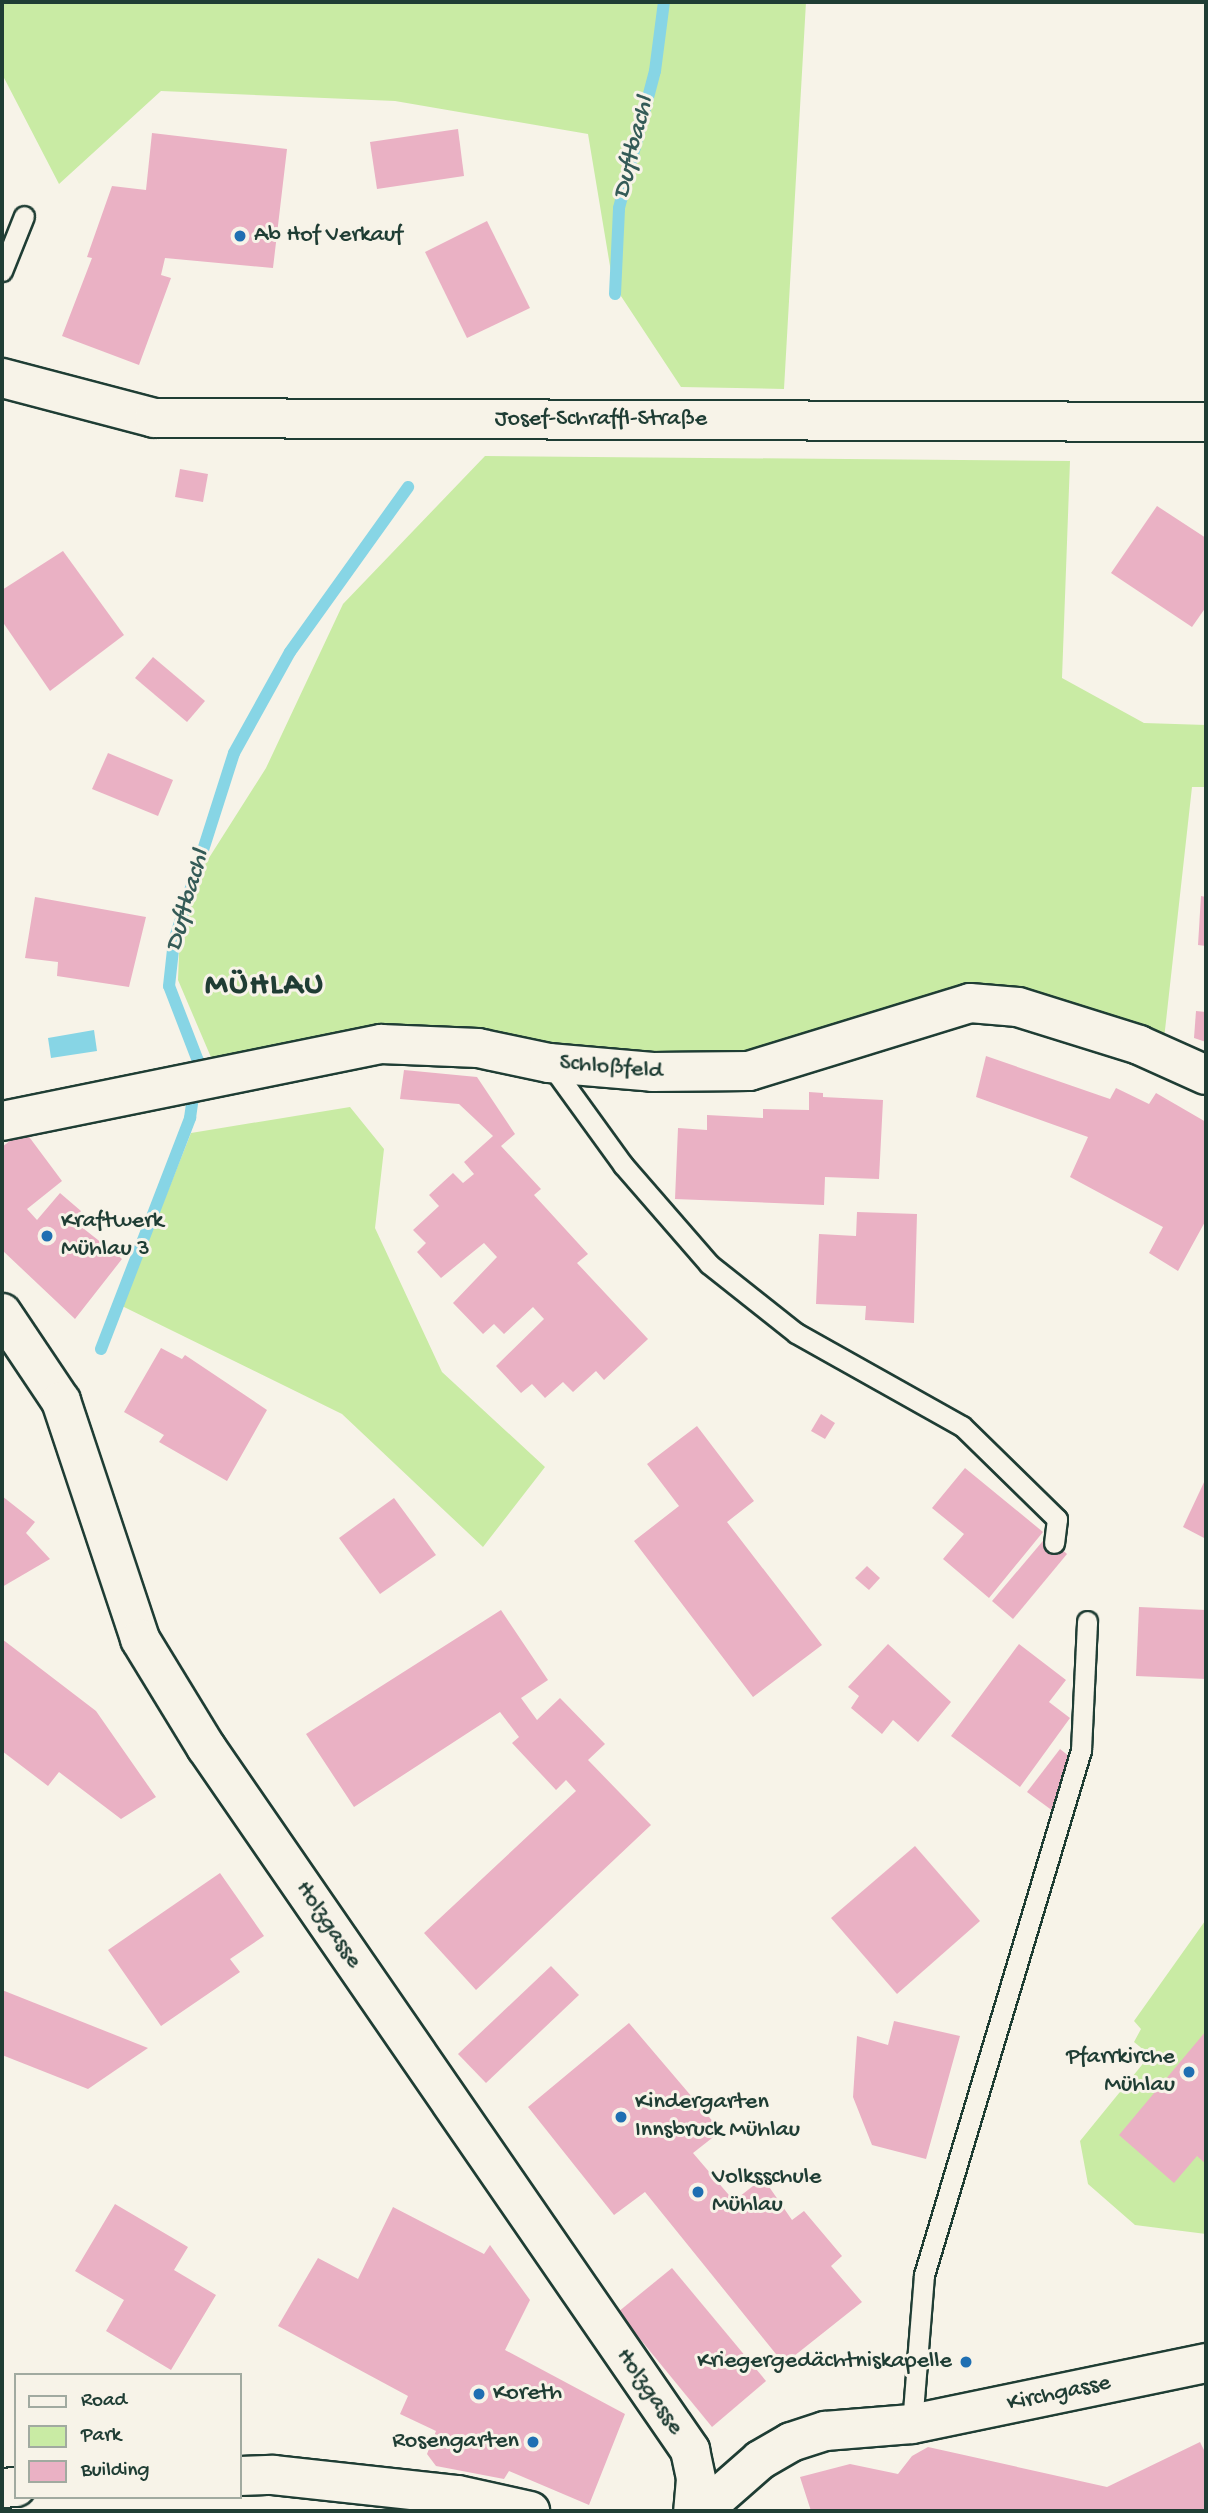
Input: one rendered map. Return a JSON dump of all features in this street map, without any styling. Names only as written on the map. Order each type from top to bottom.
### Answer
[{"type":"street","name":"Josef-Schraffl-Straße","points":[[2,377],[154,418],[1206,422]]},
{"type":"street","name":"Schloßfeld","points":[[2,1121],[381,1044],[478,1048],[550,1063],[653,1072],[749,1071],[793,1060],[930,1014],[970,1003],[993,1002],[1139,1045],[1206,1075]]},
{"type":"street","name":"Holzgasse","points":[[2,1313],[61,1401],[140,1639],[214,1759],[691,2450],[696,2479],[693,2511]]},
{"type":"street","name":"Kirchgasse","points":[[702,2511],[760,2460],[791,2442],[825,2431],[912,2424],[1206,2363]]},
{"type":"street","points":[[242,2476],[299,2477],[458,2495],[530,2511]]},
{"type":"lane","points":[[2,271],[24,216]]},
{"type":"lane","points":[[550,1063],[623,1165],[709,1264],[796,1333],[962,1426],[1057,1519],[1054,1543]]},
{"type":"lane","points":[[912,2424],[924,2275],[1081,1750],[1087,1621]]},
{"type":"green space","points":[[2,2],[806,2],[784,389],[681,387],[613,284],[588,134],[395,101],[161,91],[59,184],[2,74]]},
{"type":"green space","points":[[485,456],[1070,461],[1062,678],[1144,723],[1206,725],[1206,787],[1192,787],[1164,1039],[1015,995],[769,1054],[675,1064],[453,1033],[216,1069],[178,980],[181,902],[266,768],[343,604]]},
{"type":"green space","points":[[350,1107],[384,1149],[375,1228],[442,1372],[545,1467],[483,1547],[342,1414],[122,1306],[191,1133]]},
{"type":"green space","points":[[1205,1921],[1206,2234],[1135,2225],[1088,2184],[1080,2141],[1150,2055],[1134,2042],[1141,2029],[1134,2021]]},
{"type":"water","points":[[94,1030],[97,1051],[51,1058],[48,1038]]},
{"type":"building","points":[[458,129],[464,176],[377,189],[370,142]]},
{"type":"building","points":[[152,133],[287,149],[273,268],[165,258],[161,275],[171,278],[139,365],[62,336],[92,258],[87,257],[112,186],[146,190]]},
{"type":"building","points":[[487,221],[530,308],[467,338],[425,252]]},
{"type":"building","points":[[180,469],[208,474],[203,502],[175,497]]},
{"type":"building","points":[[1157,506],[1206,538],[1206,607],[1192,627],[1111,573]]},
{"type":"building","points":[[63,551],[124,635],[50,691],[2,621],[2,590]]},
{"type":"building","points":[[153,657],[205,701],[187,722],[135,678]]},
{"type":"building","points":[[108,753],[173,780],[158,816],[92,789]]},
{"type":"building","points":[[1201,896],[1206,897],[1206,946],[1198,945]]},
{"type":"building","points":[[35,897],[146,917],[129,987],[57,976],[58,962],[25,958]]},
{"type":"building","points":[[1196,1011],[1206,1012],[1206,1042],[1194,1038]]},
{"type":"building","points":[[986,1056],[1110,1099],[1116,1088],[1149,1104],[1156,1093],[1206,1122],[1206,1220],[1178,1271],[1149,1253],[1163,1227],[1070,1177],[1088,1137],[976,1097]]},
{"type":"building","points":[[404,1070],[477,1077],[515,1134],[501,1146],[541,1189],[534,1195],[588,1254],[577,1263],[648,1339],[604,1380],[596,1371],[573,1392],[563,1382],[545,1398],[532,1384],[521,1393],[496,1366],[544,1319],[533,1307],[504,1334],[494,1324],[483,1334],[453,1303],[497,1257],[484,1243],[441,1278],[417,1252],[426,1243],[413,1230],[439,1206],[429,1195],[453,1173],[463,1183],[474,1174],[464,1162],[493,1136],[459,1104],[400,1099]]},
{"type":"building","points":[[809,1092],[823,1093],[823,1097],[883,1100],[879,1179],[825,1177],[824,1205],[675,1199],[678,1128],[707,1130],[707,1115],[763,1118],[763,1109],[809,1110]]},
{"type":"building","name":"Kraftwerk Mühlau 3","points":[[24,1130],[62,1181],[27,1209],[37,1220],[60,1193],[81,1211],[74,1221],[122,1259],[75,1319],[2,1250],[2,1147]]},
{"type":"building","points":[[857,1212],[917,1214],[914,1323],[865,1320],[866,1306],[816,1304],[819,1234],[856,1236]]},
{"type":"building","points":[[161,1348],[182,1359],[185,1355],[267,1410],[227,1481],[159,1442],[164,1435],[124,1412]]},
{"type":"building","points":[[821,1414],[835,1423],[825,1439],[811,1431]]},
{"type":"building","points":[[697,1426],[754,1501],[727,1522],[822,1645],[753,1697],[634,1541],[679,1506],[647,1464]]},
{"type":"building","points":[[965,1468],[1043,1532],[989,1598],[943,1559],[964,1534],[932,1508]]},
{"type":"building","points":[[1206,1478],[1206,1539],[1183,1527]]},
{"type":"building","points":[[2,1496],[35,1522],[26,1533],[50,1559],[2,1587]]},
{"type":"building","points":[[394,1498],[436,1555],[380,1594],[339,1538]]},
{"type":"building","points":[[1047,1536],[1067,1554],[1013,1619],[992,1601]]},
{"type":"building","points":[[867,1566],[880,1578],[869,1590],[855,1578]]},
{"type":"building","points":[[1139,1607],[1206,1610],[1206,1679],[1136,1676]]},
{"type":"building","points":[[501,1610],[548,1680],[521,1698],[537,1720],[560,1698],[605,1744],[588,1760],[651,1825],[476,1990],[424,1933],[576,1791],[566,1780],[556,1790],[512,1743],[519,1737],[500,1712],[354,1807],[306,1734]]},
{"type":"building","points":[[2,1639],[96,1711],[156,1797],[121,1819],[59,1772],[48,1786],[2,1751]]},
{"type":"building","points":[[888,1644],[951,1702],[918,1742],[893,1720],[882,1734],[851,1708],[859,1696],[848,1687]]},
{"type":"building","points":[[1019,1644],[1066,1680],[1049,1702],[1070,1718],[1020,1787],[951,1736]]},
{"type":"building","points":[[1060,1749],[1075,1761],[1057,1814],[1027,1792]]},
{"type":"building","points":[[915,1846],[980,1921],[897,1994],[831,1918]]},
{"type":"building","points":[[220,1873],[264,1936],[230,1959],[240,1972],[161,2026],[108,1950]]},
{"type":"building","points":[[551,1966],[579,1995],[486,2083],[458,2054]]},
{"type":"building","points":[[2,1990],[148,2048],[88,2089],[2,2055]]},
{"type":"building","points":[[894,2021],[960,2036],[926,2159],[872,2145],[853,2097],[857,2036],[888,2045]]},
{"type":"building","points":[[629,2023],[721,2131],[693,2153],[734,2201],[763,2178],[792,2220],[804,2211],[842,2256],[831,2266],[862,2302],[784,2364],[645,2192],[614,2215],[528,2107]]},
{"type":"building","name":"Pfarrkirche Mühlau","points":[[1206,2031],[1206,2164],[1197,2156],[1174,2183],[1119,2135]]},
{"type":"building","points":[[115,2204],[188,2247],[174,2270],[216,2295],[171,2370],[106,2331],[124,2300],[75,2271]]},
{"type":"building","points":[[393,2207],[484,2254],[490,2245],[530,2300],[505,2350],[625,2414],[589,2505],[509,2471],[504,2479],[436,2466],[427,2454],[436,2431],[400,2414],[408,2396],[278,2326],[318,2258],[358,2279]]},
{"type":"building","points":[[672,2268],[766,2381],[712,2427],[618,2312]]},
{"type":"building","points":[[1200,2442],[1206,2454],[1206,2511],[811,2511],[800,2477],[850,2464],[898,2474],[912,2456],[928,2447],[1107,2487]]},
{"type":"waterway","name":"Duftbachl","points":[[615,294],[619,208],[655,71],[664,2]]},
{"type":"waterway","name":"Duftbachl","points":[[101,1349],[190,1118],[198,1061],[169,986],[174,941],[234,753],[290,652],[408,487]]},
{"type":"place","name":"Ab Hof Verkauf","points":[[240,236]]},
{"type":"place","name":"Kraftwerk Mühlau 3","points":[[47,1236]]},
{"type":"place","name":"Pfarrkirche Mühlau","points":[[1189,2072]]},
{"type":"place","name":"Kindergarten Innsbruck Mühlau","points":[[621,2117]]},
{"type":"place","name":"Volksschule Mühlau","points":[[698,2192]]},
{"type":"place","name":"Kriegergedächtniskapelle","points":[[966,2362]]},
{"type":"place","name":"Koreth","points":[[479,2394]]},
{"type":"place","name":"Rosengarten","points":[[533,2442]]},
{"type":"district","name":"MÜHLAU","points":[[265,986]]}]
